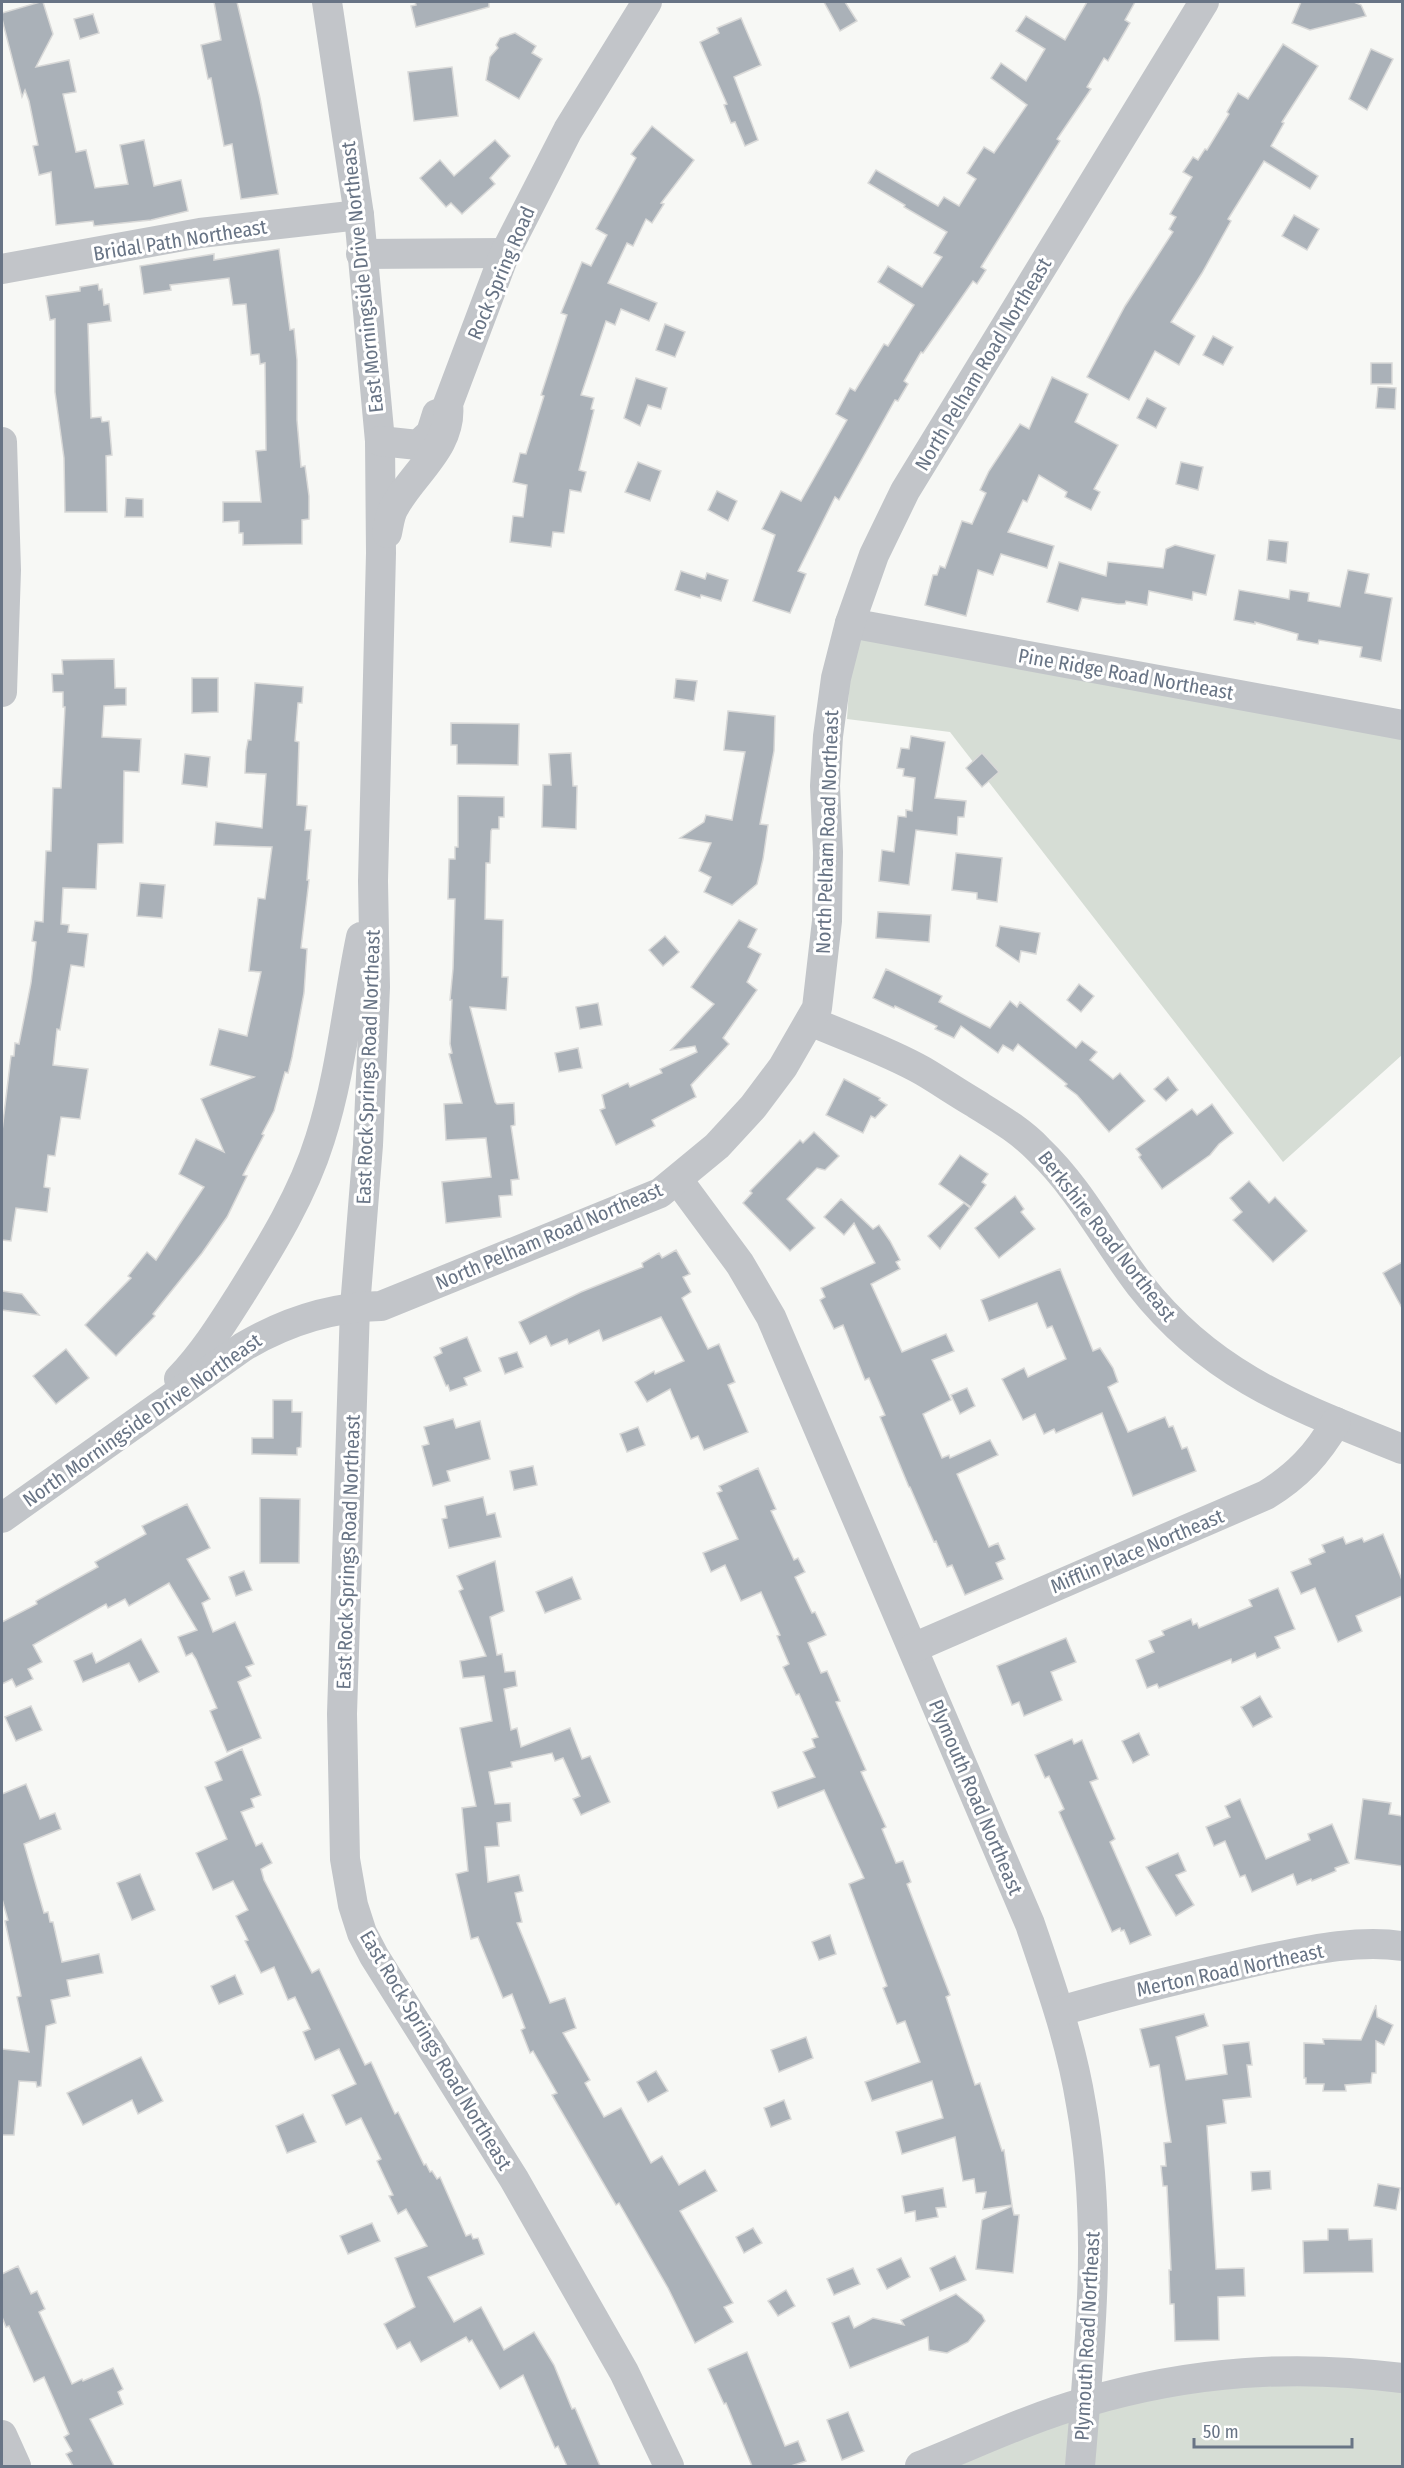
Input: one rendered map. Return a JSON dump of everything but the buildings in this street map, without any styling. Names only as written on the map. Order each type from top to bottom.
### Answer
[{"type":"street","name":"East Morningside Drive Northeast","points":[[327,2],[359,215],[380,441],[381,553]]},
{"type":"street","name":"Rock Spring Road","points":[[381,553],[394,507],[427,463],[442,437],[449,416],[448,404],[505,253],[568,130],[647,2]]},
{"type":"street","name":"North Pelham Road Northeast","points":[[355,1307],[381,1306],[660,1193],[717,1146],[753,1107],[783,1067],[817,1008],[827,921],[828,852],[825,786],[828,736],[836,678],[850,623],[874,555],[905,491],[1204,2]]},
{"type":"street","name":"Bridal Path Northeast","points":[[2,269],[200,234],[359,215]]},
{"type":"street","points":[[361,254],[505,253]]},
{"type":"street","points":[[380,441],[418,445],[430,433],[436,414],[448,404]]},
{"type":"street","points":[[2,442],[6,570],[2,692]]},
{"type":"street","name":"East Rock Springs Road Northeast","points":[[381,553],[373,881],[375,987],[367,1157],[355,1307],[342,1714],[345,1858],[353,1905],[362,1933],[374,1956],[514,2179],[624,2372],[669,2466]]},
{"type":"street","name":"Pine Ridge Road Northeast","points":[[850,623],[1402,725]]},
{"type":"street","points":[[139,1420],[189,1369],[217,1332],[259,1265],[299,1190],[321,1139],[373,881]]},
{"type":"street","name":"Berkshire Road Northeast","points":[[810,1021],[921,1070],[1012,1126],[1039,1149],[1063,1175],[1141,1286],[1186,1335],[1223,1364],[1257,1386],[1292,1404],[1402,1449]]},
{"type":"street","name":"Plymouth Road Northeast","points":[[678,1180],[740,1264],[771,1317],[1030,1924],[1060,2011],[1082,2104],[1093,2199],[1094,2288],[1080,2466]]},
{"type":"street","name":"North Morningside Drive Northeast","points":[[2,1518],[265,1333],[306,1317],[355,1307]]},
{"type":"street","name":"Mifflin Place Northeast","points":[[913,1648],[1266,1495],[1287,1482],[1307,1464],[1323,1446],[1336,1422]]},
{"type":"street","name":"Merton Road Northeast","points":[[1060,2011],[1197,1974],[1299,1952],[1362,1945],[1402,1946]]},
{"type":"street","points":[[920,2466],[1085,2402],[1170,2381],[1258,2371],[1346,2371],[1402,2378]]},
{"type":"street","points":[[2,2435],[16,2466]]},
{"type":"shaded area","points":[[853,627],[1402,738],[1402,1055],[1283,1162],[950,732],[847,719]]},
{"type":"shaded area","points":[[1192,2372],[1402,2383],[1402,2466],[944,2466]]}]
